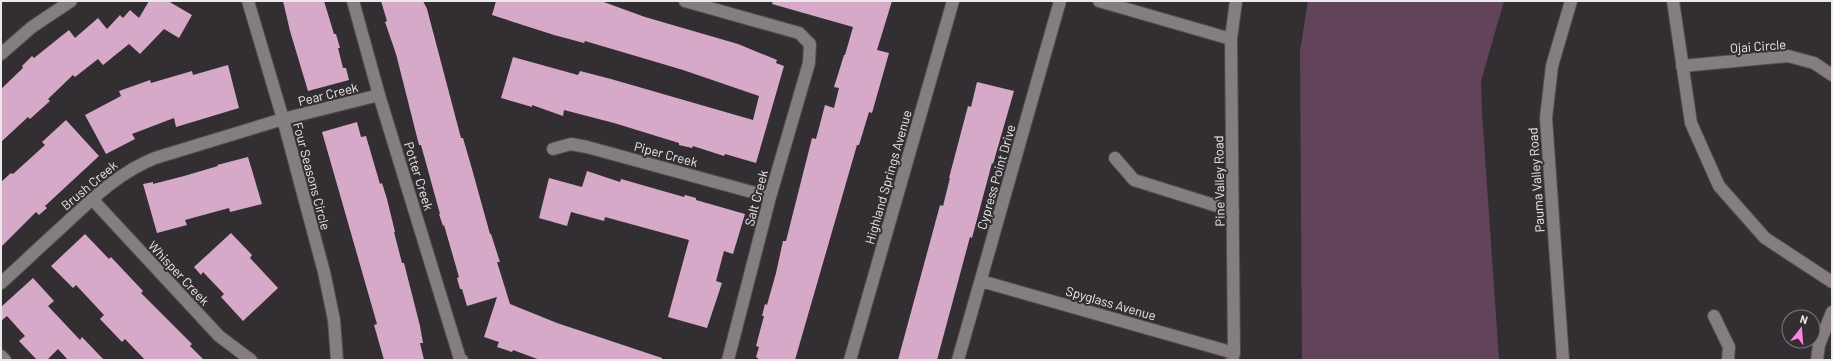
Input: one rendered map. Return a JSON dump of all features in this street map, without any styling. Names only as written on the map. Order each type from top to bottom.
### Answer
[{"type":"street","points":[[1,54],[32,28],[71,1]]},
{"type":"street","name":"Four Seasons Circle","points":[[248,1],[283,120],[324,272],[334,320],[337,360]]},
{"type":"street","name":"Potter Creek","points":[[353,1],[379,95],[461,360]]},
{"type":"street","points":[[685,1],[711,5]]},
{"type":"street","name":"Highland Springs Avenue","points":[[850,360],[953,1]]},
{"type":"street","name":"Cypress Point Drive","points":[[958,360],[1060,1]]},
{"type":"street","points":[[1099,1],[1231,39]]},
{"type":"street","name":"Pine Valley Road","points":[[1233,356],[1231,39],[1236,1]]},
{"type":"street","name":"Pauma Valley Road","points":[[1563,360],[1546,118],[1552,66],[1571,1]]},
{"type":"street","points":[[1673,1],[1691,124],[1719,186],[1765,238],[1832,282]]},
{"type":"street","name":"Salt Creek","points":[[711,5],[798,33],[810,44],[809,63],[770,197],[728,360]]},
{"type":"street","name":"Ojai Circle","points":[[1682,66],[1788,56],[1814,63],[1832,75]]},
{"type":"street","name":"Pear Creek","points":[[283,120],[379,95]]},
{"type":"street","name":"Brush Creek","points":[[1,283],[121,174],[150,160],[283,120]]},
{"type":"street","name":"Piper Creek","points":[[553,149],[571,144],[587,147],[770,197]]},
{"type":"street","points":[[1115,158],[1134,180],[1233,210]]},
{"type":"street","name":"Whisper Creek","points":[[92,199],[219,336],[251,360]]},
{"type":"street","name":"Spyglass Avenue","points":[[981,281],[1233,356]]},
{"type":"street","points":[[1817,360],[1819,345],[1832,312]]},
{"type":"street","points":[[1714,316],[1729,347],[1728,360]]},
{"type":"street","points":[[1,356],[4,360]]},
{"type":"shaded area","points":[[1308,1],[1504,1],[1481,81],[1499,360],[1302,360],[1300,51]]},
{"type":"building","points":[[149,1],[168,1],[192,15],[179,38],[164,29],[140,54],[129,44],[103,65],[98,59],[75,77],[73,75],[48,99],[50,101],[30,119],[28,117],[1,142],[1,89],[23,68],[22,66],[32,56],[34,58],[69,30],[75,38],[98,18],[107,29],[120,15],[123,18],[130,10],[139,18]]},
{"type":"building","points":[[283,1],[324,1],[340,48],[338,48],[343,68],[346,68],[349,80],[308,91],[290,31]]},
{"type":"building","points":[[381,1],[423,1],[427,9],[461,138],[463,138],[490,234],[500,262],[497,262],[510,304],[557,323],[662,358],[662,360],[540,360],[513,350],[512,352],[497,347],[499,342],[484,337],[497,297],[467,306],[462,289],[460,289],[457,278],[459,277],[444,225],[443,226],[439,214],[421,145],[419,145],[396,54],[385,22],[387,21]]},
{"type":"building","points":[[496,1],[601,1],[645,17],[738,44],[777,60],[776,63],[784,66],[756,163],[725,154],[724,156],[693,146],[692,148],[679,145],[679,143],[614,123],[564,110],[563,116],[532,105],[532,107],[501,98],[513,57],[578,75],[580,71],[611,79],[753,120],[759,96],[683,70],[585,41],[584,43],[554,35],[492,15]]},
{"type":"building","points":[[773,1],[892,1],[877,50],[889,53],[872,113],[869,112],[859,145],[857,145],[795,360],[758,360],[756,357],[759,347],[756,346],[764,316],[762,316],[765,304],[767,305],[783,241],[786,241],[812,138],[816,139],[825,105],[834,108],[839,88],[834,87],[853,27],[772,4]]},
{"type":"building","points":[[228,65],[239,108],[176,127],[174,118],[132,134],[135,139],[106,154],[85,115],[121,96],[119,91],[150,80],[151,83],[192,71],[193,75]]},
{"type":"building","points":[[977,82],[1014,91],[993,164],[992,163],[972,238],[970,237],[937,360],[898,360],[940,205],[943,206],[968,106],[971,107]]},
{"type":"building","points":[[66,120],[99,156],[45,206],[47,208],[39,215],[36,212],[1,247],[1,182],[11,173],[13,174],[45,145],[42,142]]},
{"type":"building","points":[[357,122],[361,137],[366,136],[380,184],[382,183],[387,199],[402,263],[404,263],[420,326],[423,343],[420,343],[424,360],[384,360],[374,325],[377,324],[322,132]]},
{"type":"building","points":[[248,157],[262,204],[230,212],[229,208],[185,220],[187,225],[157,233],[143,184],[153,182],[153,184]]},
{"type":"building","points":[[587,171],[620,182],[621,179],[684,197],[685,195],[696,198],[696,200],[745,214],[733,254],[724,251],[716,281],[722,283],[707,328],[668,317],[689,240],[605,217],[604,221],[571,212],[567,226],[539,218],[549,178],[582,187]]},
{"type":"building","points":[[231,233],[252,255],[250,258],[278,288],[243,321],[221,297],[224,294],[203,272],[201,275],[194,267]]},
{"type":"building","points":[[85,234],[109,259],[111,257],[143,291],[141,293],[192,344],[190,346],[204,360],[145,360],[125,339],[122,342],[100,319],[104,315],[76,285],[73,288],[51,266]]},
{"type":"building","points":[[33,278],[54,301],[48,306],[80,340],[82,337],[104,360],[68,360],[58,349],[47,360],[37,360],[19,341],[25,336],[7,316],[1,321],[1,307]]}]
